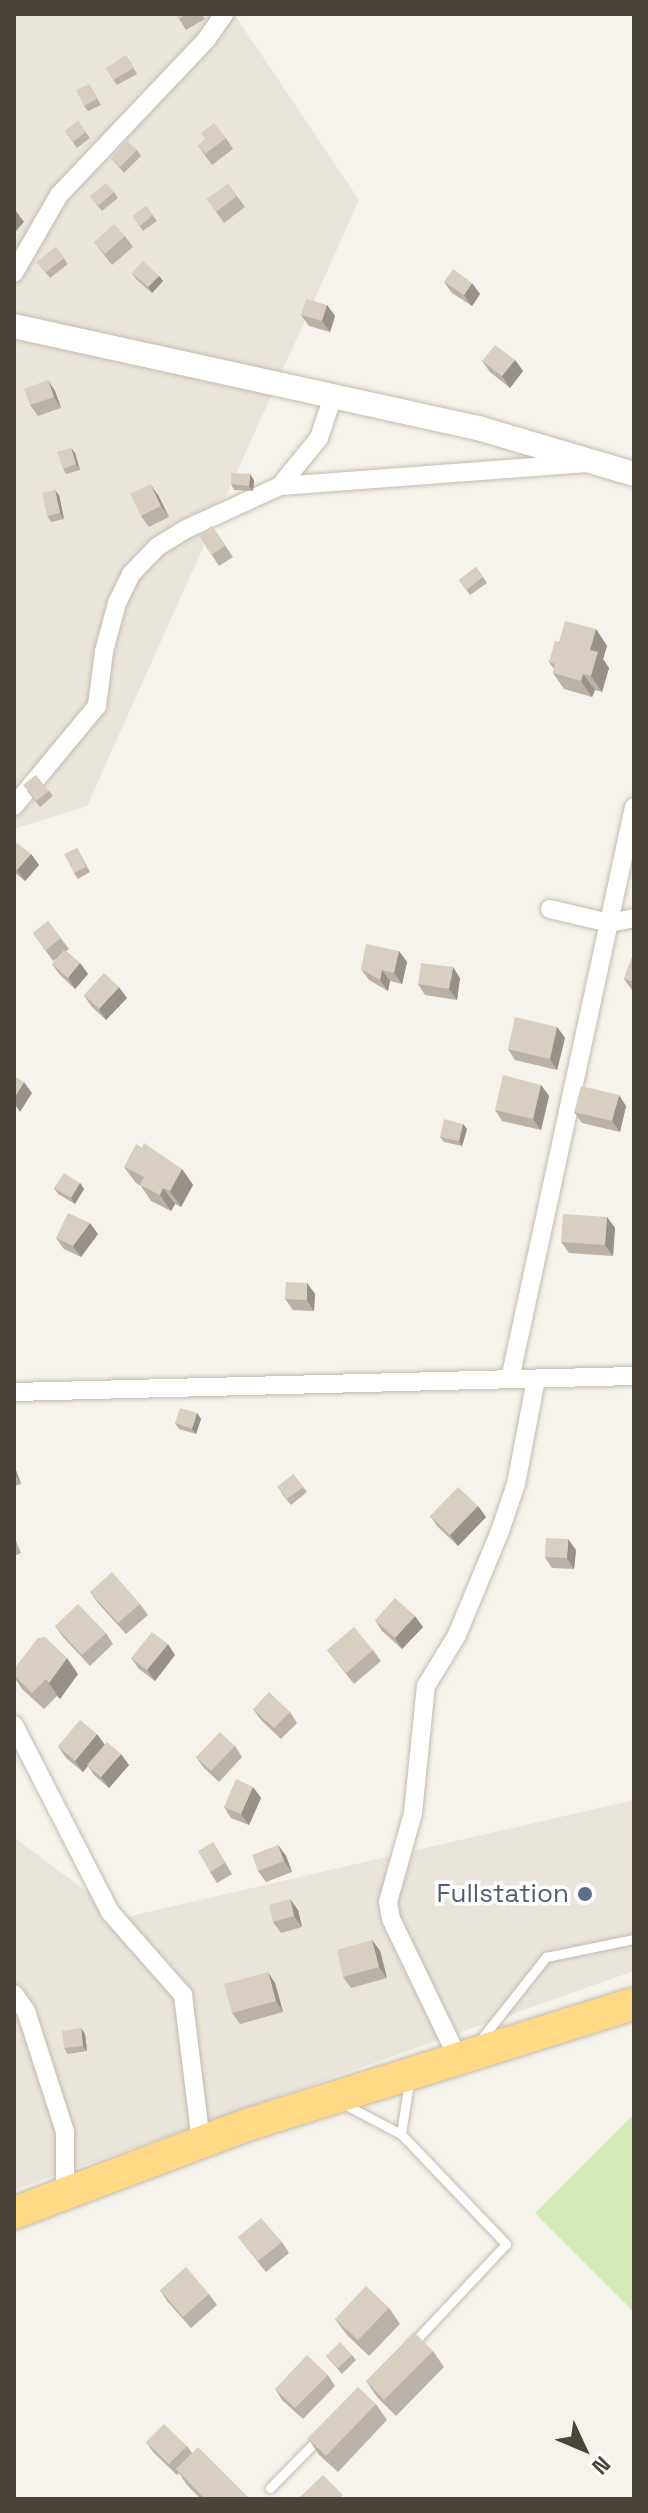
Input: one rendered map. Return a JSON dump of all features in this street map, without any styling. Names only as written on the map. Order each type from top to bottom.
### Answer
[{"type":"highway","points":[[14,2213],[201,2141],[464,2054],[634,2004]]},
{"type":"street","points":[[14,273],[59,195],[206,40],[224,14]]},
{"type":"street","points":[[14,326],[481,429],[634,474]]},
{"type":"street","points":[[280,486],[319,438],[333,396]]},
{"type":"street","points":[[14,806],[97,706],[117,603],[131,574],[157,547],[184,530],[280,486],[595,463]]},
{"type":"street","points":[[14,781],[38,776]]},
{"type":"street","points":[[510,1379],[634,807]]},
{"type":"street","points":[[550,909],[609,923],[634,918]]},
{"type":"street","points":[[14,1392],[634,1376]]},
{"type":"street","points":[[464,2054],[391,1919],[388,1902],[413,1813],[426,1686],[457,1635],[500,1531],[516,1484],[536,1379]]},
{"type":"street","points":[[14,1725],[110,1912],[183,1995],[201,2141]]},
{"type":"street","points":[[14,1994],[26,2011],[65,2132],[65,2192]]},
{"type":"lane","points":[[464,2054],[546,1957],[634,1939]]},
{"type":"lane","points":[[401,2134],[411,2072]]},
{"type":"lane","points":[[332,2097],[401,2134],[506,2244],[402,2353]]},
{"type":"lane","points":[[270,2488],[325,2432]]},
{"type":"shaded area","points":[[14,14],[234,14],[359,200],[87,806],[14,829]]},
{"type":"shaded area","points":[[634,1800],[634,1971],[14,2190],[14,1837],[122,1918]]},
{"type":"green space","points":[[634,2114],[634,2312],[535,2213]]},
{"type":"building","points":[[126,55],[134,68],[113,80],[106,68]]},
{"type":"building","points":[[89,84],[97,99],[84,106],[76,90]]},
{"type":"building","points":[[78,121],[86,132],[73,142],[65,131]]},
{"type":"building","points":[[214,123],[226,138],[205,154],[198,146],[205,139],[201,133]]},
{"type":"building","points":[[127,141],[137,150],[120,167],[111,158]]},
{"type":"building","points":[[106,183],[114,192],[98,206],[90,196]]},
{"type":"building","points":[[228,184],[237,196],[216,212],[207,199]]},
{"type":"building","points":[[146,206],[153,215],[140,226],[133,216]]},
{"type":"building","points":[[114,224],[125,236],[105,254],[94,242]]},
{"type":"building","points":[[56,247],[64,258],[46,272],[37,262]]},
{"type":"building","points":[[143,261],[159,276],[148,287],[132,273]]},
{"type":"building","points":[[453,269],[472,283],[464,295],[444,282]]},
{"type":"building","points":[[306,299],[327,305],[322,321],[301,315]]},
{"type":"building","points":[[495,345],[515,360],[502,376],[482,361]]},
{"type":"building","points":[[48,380],[54,397],[30,405],[24,389]]},
{"type":"building","points":[[71,448],[76,464],[63,469],[57,452]]},
{"type":"building","points":[[231,473],[250,474],[249,486],[231,484]]},
{"type":"building","points":[[150,484],[161,506],[141,516],[130,494]]},
{"type":"building","points":[[55,490],[60,513],[47,516],[42,493]]},
{"type":"building","points":[[212,526],[225,546],[211,555],[199,535]]},
{"type":"building","points":[[476,567],[483,577],[466,590],[459,580]]},
{"type":"building","points":[[565,621],[596,629],[590,650],[598,652],[591,676],[583,674],[581,681],[553,673],[555,664],[549,662]]},
{"type":"building","points":[[36,775],[49,791],[36,801],[23,785]]},
{"type":"building","points":[[17,843],[31,854],[17,870],[14,868],[14,846]]},
{"type":"building","points":[[77,848],[86,867],[74,873],[64,854]]},
{"type":"building","points":[[48,921],[61,938],[46,950],[33,933]]},
{"type":"building","points":[[366,944],[399,951],[394,973],[382,970],[380,980],[361,969]]},
{"type":"building","points":[[64,950],[80,963],[68,978],[52,964]]},
{"type":"building","points":[[634,952],[634,982],[624,979]]},
{"type":"building","points":[[421,963],[453,967],[449,989],[418,984]]},
{"type":"building","points":[[104,973],[119,987],[99,1009],[84,995]]},
{"type":"building","points":[[515,1017],[557,1027],[550,1059],[508,1049]]},
{"type":"building","points":[[503,1075],[541,1085],[533,1119],[495,1110]]},
{"type":"building","points":[[14,1076],[24,1082],[14,1098]]},
{"type":"building","points":[[581,1086],[619,1095],[612,1121],[574,1112]]},
{"type":"building","points":[[444,1119],[463,1124],[459,1141],[440,1137]]},
{"type":"building","points":[[144,1143],[182,1169],[170,1191],[163,1188],[160,1195],[140,1185],[144,1177],[124,1167],[136,1144],[142,1148]]},
{"type":"building","points":[[64,1173],[80,1183],[71,1198],[54,1188]]},
{"type":"building","points":[[68,1213],[90,1223],[73,1246],[56,1238]]},
{"type":"building","points":[[563,1214],[607,1217],[605,1245],[561,1242]]},
{"type":"building","points":[[286,1282],[307,1283],[307,1300],[285,1299]]},
{"type":"building","points":[[180,1408],[197,1413],[192,1429],[175,1423]]},
{"type":"building","points":[[293,1474],[303,1487],[287,1499],[277,1487]]},
{"type":"building","points":[[458,1487],[478,1506],[450,1535],[430,1516]]},
{"type":"building","points":[[546,1538],[568,1539],[567,1558],[545,1557]]},
{"type":"building","points":[[112,1572],[140,1604],[118,1623],[90,1592]]},
{"type":"building","points":[[395,1598],[415,1616],[395,1638],[375,1620]]},
{"type":"building","points":[[78,1604],[106,1633],[82,1655],[55,1626]]},
{"type":"building","points":[[354,1627],[373,1650],[346,1673],[327,1650]]},
{"type":"building","points":[[152,1632],[168,1644],[147,1670],[131,1658]]},
{"type":"building","points":[[45,1637],[67,1658],[49,1683],[46,1679],[32,1693],[14,1675],[14,1669],[38,1638]]},
{"type":"building","points":[[269,1692],[290,1712],[274,1728],[253,1709]]},
{"type":"building","points":[[80,1720],[97,1734],[75,1761],[58,1746]]},
{"type":"building","points":[[220,1732],[235,1746],[211,1771],[196,1757]]},
{"type":"building","points":[[107,1742],[121,1754],[101,1777],[87,1765]]},
{"type":"building","points":[[236,1779],[253,1787],[241,1814],[224,1807]]},
{"type":"building","points":[[213,1842],[225,1863],[210,1872],[198,1851]]},
{"type":"building","points":[[278,1845],[284,1861],[258,1871],[252,1855]]},
{"type":"building","points":[[290,1899],[294,1916],[273,1922],[269,1905]]},
{"type":"building","points":[[372,1940],[379,1967],[343,1977],[337,1950]]},
{"type":"building","points":[[268,1972],[276,2001],[232,2013],[224,1984]]},
{"type":"building","points":[[81,2028],[83,2046],[64,2048],[62,2031]]},
{"type":"building","points":[[261,2218],[282,2242],[258,2261],[238,2237]]},
{"type":"building","points":[[186,2267],[209,2294],[183,2317],[160,2290]]},
{"type":"building","points":[[366,2286],[389,2308],[358,2340],[335,2319]]},
{"type":"building","points":[[414,2332],[433,2351],[384,2400],[366,2381]]},
{"type":"building","points":[[340,2342],[352,2355],[338,2368],[326,2356]]},
{"type":"building","points":[[307,2355],[328,2375],[295,2408],[275,2389]]},
{"type":"building","points":[[358,2387],[376,2404],[326,2456],[308,2438]]},
{"type":"building","points":[[164,2424],[187,2446],[169,2464],[146,2442]]},
{"type":"building","points":[[198,2447],[250,2499],[205,2499],[176,2469]]},
{"type":"building","points":[[323,2475],[343,2495],[339,2499],[298,2499]]},
{"type":"place","name":"Fullstation","points":[[585,1894]]}]
